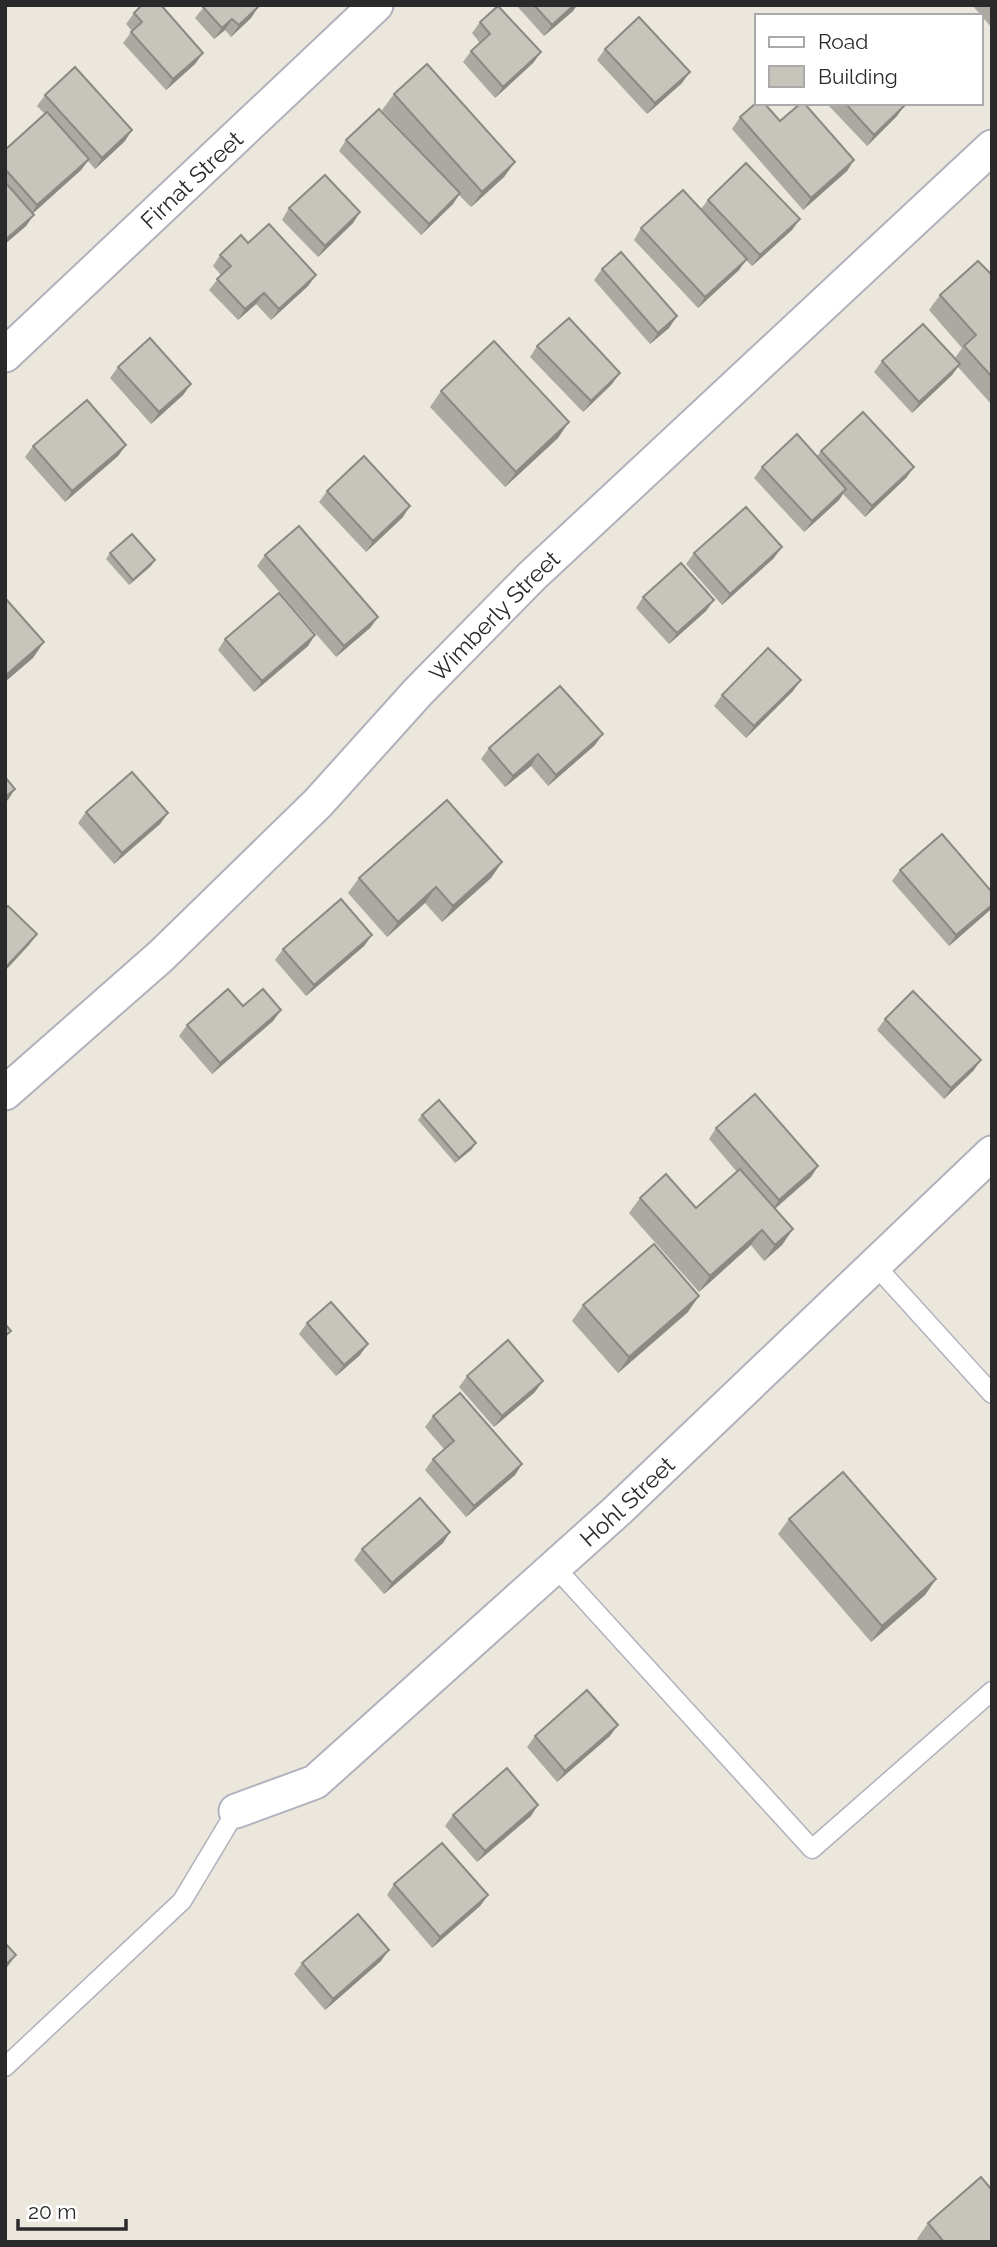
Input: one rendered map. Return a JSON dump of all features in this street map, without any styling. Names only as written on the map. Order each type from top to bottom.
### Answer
[{"type":"street","name":"Firnat Street","points":[[5,355],[376,5]]},
{"type":"street","name":"Wimberly Street","points":[[5,1093],[161,956],[318,803],[418,692],[533,576],[992,148]]},
{"type":"street","name":"Hohl Street","points":[[236,1811],[315,1782],[618,1510],[992,1153]]},
{"type":"lane","points":[[875,1265],[992,1394]]},
{"type":"lane","points":[[555,1567],[812,1849],[992,1691]]},
{"type":"lane","points":[[5,2067],[182,1901],[236,1811]]},
{"type":"building","points":[[142,5],[161,5],[203,53],[173,79],[131,32],[142,22],[134,13]]},
{"type":"building","points":[[534,5],[574,5],[552,25]]},
{"type":"building","points":[[498,6],[541,52],[503,87],[471,51],[490,34],[480,22]]},
{"type":"building","points":[[203,7],[258,7],[239,25],[232,19],[222,28]]},
{"type":"building","points":[[639,17],[690,72],[655,103],[605,49]]},
{"type":"building","points":[[427,64],[515,162],[482,192],[394,94]]},
{"type":"building","points":[[75,67],[132,130],[102,158],[45,95]]},
{"type":"building","points":[[755,104],[766,105],[780,121],[799,105],[806,105],[854,160],[811,198],[740,117]]},
{"type":"building","points":[[847,105],[905,105],[874,135]]},
{"type":"building","points":[[379,109],[460,193],[429,224],[346,140]]},
{"type":"building","points":[[47,112],[89,159],[37,205],[5,169],[5,150]]},
{"type":"building","points":[[746,163],[800,219],[760,255],[708,200]]},
{"type":"building","points":[[325,175],[360,212],[325,246],[289,208]]},
{"type":"building","points":[[5,182],[34,215],[5,240]]},
{"type":"building","points":[[683,190],[747,259],[705,297],[641,228]]},
{"type":"building","points":[[269,224],[316,275],[279,309],[264,293],[245,309],[217,279],[231,266],[220,255],[241,235],[248,243]]},
{"type":"building","points":[[621,252],[677,316],[658,333],[602,269]]},
{"type":"building","points":[[978,261],[992,275],[992,377],[964,346],[976,335],[940,295]]},
{"type":"building","points":[[569,318],[620,373],[591,401],[537,346]]},
{"type":"building","points":[[923,324],[960,364],[919,402],[882,361]]},
{"type":"building","points":[[150,338],[191,384],[159,412],[118,367]]},
{"type":"building","points":[[494,341],[569,422],[516,472],[441,391]]},
{"type":"building","points":[[87,400],[126,445],[72,491],[33,446]]},
{"type":"building","points":[[863,412],[914,467],[872,506],[821,451]]},
{"type":"building","points":[[797,434],[846,489],[812,521],[762,467]]},
{"type":"building","points":[[364,456],[410,506],[373,541],[327,491]]},
{"type":"building","points":[[746,507],[782,547],[730,594],[694,553]]},
{"type":"building","points":[[299,526],[378,617],[344,646],[265,555]]},
{"type":"building","points":[[132,534],[155,560],[133,580],[110,553]]},
{"type":"building","points":[[681,563],[714,600],[677,633],[643,597]]},
{"type":"building","points":[[279,593],[315,635],[262,681],[225,639]]},
{"type":"building","points":[[5,598],[44,642],[5,676]]},
{"type":"building","points":[[768,648],[801,680],[754,726],[722,695]]},
{"type":"building","points":[[560,686],[603,734],[556,775],[538,754],[513,776],[489,748]]},
{"type":"building","points":[[132,772],[168,813],[122,853],[86,812]]},
{"type":"building","points":[[5,777],[15,789],[5,797]]},
{"type":"building","points":[[447,800],[502,862],[453,906],[436,887],[398,922],[359,878]]},
{"type":"building","points":[[942,834],[992,892],[992,905],[956,935],[900,870]]},
{"type":"building","points":[[341,899],[372,935],[314,985],[283,949]]},
{"type":"building","points":[[8,906],[37,934],[5,968],[5,909]]},
{"type":"building","points":[[228,989],[243,1006],[263,989],[281,1010],[220,1063],[187,1025]]},
{"type":"building","points":[[913,991],[981,1060],[951,1088],[885,1019]]},
{"type":"building","points":[[755,1094],[818,1166],[779,1200],[716,1128]]},
{"type":"building","points":[[439,1100],[476,1143],[459,1158],[422,1115]]},
{"type":"building","points":[[740,1169],[793,1229],[775,1245],[762,1230],[710,1276],[640,1198],[666,1174],[696,1208]]},
{"type":"building","points":[[654,1244],[699,1296],[629,1357],[583,1305]]},
{"type":"building","points":[[331,1302],[368,1344],[344,1365],[307,1323]]},
{"type":"building","points":[[5,1324],[11,1331],[5,1336]]},
{"type":"building","points":[[508,1340],[543,1381],[502,1416],[467,1376]]},
{"type":"building","points":[[460,1393],[522,1464],[474,1506],[433,1459],[454,1441],[433,1416]]},
{"type":"building","points":[[843,1472],[936,1579],[882,1626],[789,1519]]},
{"type":"building","points":[[420,1498],[450,1532],[392,1583],[362,1549]]},
{"type":"building","points":[[587,1690],[618,1725],[565,1771],[535,1736]]},
{"type":"building","points":[[507,1768],[538,1805],[485,1851],[453,1815]]},
{"type":"building","points":[[442,1843],[488,1895],[440,1937],[394,1884]]},
{"type":"building","points":[[358,1914],[389,1950],[333,1999],[302,1963]]},
{"type":"building","points":[[5,1943],[16,1955],[5,1965]]},
{"type":"building","points":[[981,2177],[992,2190],[992,2242],[944,2242],[928,2223]]}]
